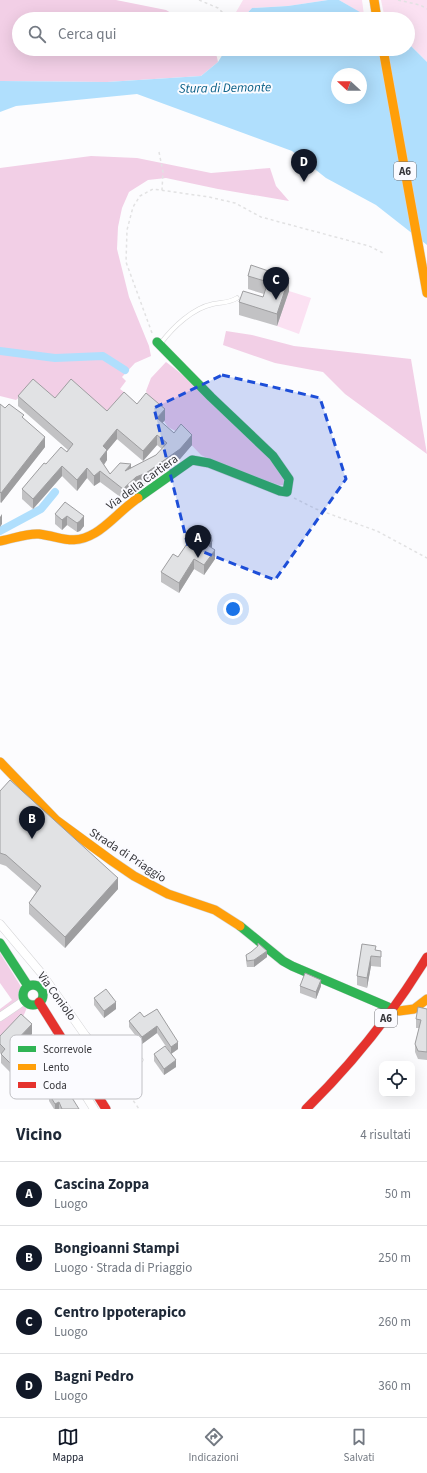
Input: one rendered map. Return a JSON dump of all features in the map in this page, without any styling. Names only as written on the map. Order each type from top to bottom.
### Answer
[{"type":"main road","points":[[374,0],[377,12]]},
{"type":"main road","name":"A6","points":[[384,56],[427,293]]},
{"type":"main road","points":[[158,344],[210,397],[266,448],[285,470],[289,479],[286,492]]},
{"type":"main road","name":"Via della Cartiera","points":[[0,541],[38,534],[63,540],[78,540],[89,536],[97,532],[124,508],[192,460],[210,463],[280,491],[286,492]]},
{"type":"main road","name":"Strada di Priaggio","points":[[0,762],[28,794],[56,820],[134,876],[168,894],[215,910],[234,921],[287,963],[388,1007]]},
{"type":"main road","points":[[0,943],[28,986]]},
{"type":"main road","name":"A6","points":[[306,1109],[340,1074],[390,1013],[427,958]]},
{"type":"main road","points":[[28,986],[38,986],[42,991],[42,997],[39,1002],[31,1004],[25,1000],[24,994],[28,986]]},
{"type":"main road","points":[[399,1011],[409,1011],[418,1008],[427,999]]},
{"type":"main road","points":[[39,1002],[60,1035]]},
{"type":"main road","points":[[100,1099],[106,1109]]},
{"type":"street","name":"Via Coniolo","points":[[0,924],[42,974],[85,1035]]},
{"type":"street","points":[[0,1017],[25,1000]]},
{"type":"street","points":[[88,1099],[94,1109]]},
{"type":"lane","points":[[158,344],[179,324],[193,314],[212,304],[229,303],[237,298]]},
{"type":"lane","points":[[54,1035],[58,1032]]},
{"type":"path","points":[[199,0],[218,8],[222,12]]},
{"type":"path","points":[[398,0],[420,5],[427,9]]},
{"type":"path","points":[[159,152],[163,172],[162,190]]},
{"type":"path","points":[[158,344],[151,331],[126,262],[126,244],[133,207],[140,196],[152,189],[208,197],[236,204],[261,217],[369,246],[385,254]]},
{"type":"path","points":[[286,492],[292,497],[316,509],[340,516],[392,538],[427,558]]},
{"type":"path","points":[[132,1099],[139,1109]]},
{"type":"highlighted area","points":[[222,375],[320,398],[346,479],[275,580],[188,546],[154,408]]},
{"type":"shaded area","points":[[0,0],[116,0],[166,10],[169,12],[12,12],[12,56],[217,56],[218,62],[201,76],[107,82],[0,81]]},
{"type":"shaded area","points":[[243,0],[328,0],[288,6],[252,8],[248,12],[236,12]]},
{"type":"shaded area","points":[[339,0],[362,0],[364,12],[359,12]]},
{"type":"shaded area","points":[[381,0],[427,0],[427,62],[415,50],[415,12],[384,12]]},
{"type":"shaded area","points":[[91,156],[137,158],[211,173],[270,168],[276,186],[289,201],[218,189],[166,178],[148,180],[129,192],[122,208],[118,227],[117,249],[129,297],[149,346],[151,356],[135,363],[122,377],[126,381],[120,389],[124,392],[104,416],[56,404],[29,389],[16,400],[0,396],[0,168]]},
{"type":"shaded area","points":[[289,291],[311,298],[299,334],[277,326]]},
{"type":"shaded area","points":[[226,331],[252,335],[294,346],[411,359],[427,454],[345,394],[323,372],[275,363],[223,345]]},
{"type":"shaded area","points":[[166,362],[189,380],[257,444],[279,470],[284,480],[283,485],[279,485],[226,467],[201,455],[181,434],[168,427],[148,397],[146,391],[151,378]]},
{"type":"shaded area","points":[[0,953],[30,1001],[22,1019],[0,1036],[0,1009],[12,1000],[0,983]]},
{"type":"water","points":[[328,0],[339,0],[360,12],[248,12],[252,8],[288,6]]},
{"type":"water","name":"Stura di Demonte","points":[[415,50],[427,62],[427,245],[376,205],[326,178],[292,151],[137,94],[16,106],[0,112],[0,81],[107,82],[201,76],[218,62],[222,56],[415,56]]},
{"type":"building","points":[[251,265],[289,278],[277,314],[239,302],[243,291],[263,297],[268,282],[248,276]]},
{"type":"building","points":[[33,379],[55,398],[71,379],[107,411],[124,392],[137,404],[146,393],[165,409],[157,418],[174,433],[181,424],[192,435],[180,449],[146,473],[136,477],[123,489],[100,471],[94,476],[87,468],[77,480],[62,466],[33,499],[22,489],[44,463],[46,464],[61,447],[67,452],[73,444],[18,396]],"holes":[[[117,429],[143,451],[157,435],[167,443],[156,455],[125,471],[131,464],[120,463],[110,474],[100,459],[107,450],[103,446]]]},
{"type":"building","points":[[0,404],[5,408],[9,404],[24,415],[22,417],[45,437],[1,493],[0,492]]},
{"type":"building","points":[[65,502],[84,516],[80,521],[77,523],[67,516],[62,520],[55,514]]},
{"type":"building","points":[[207,532],[211,535],[212,541],[209,546],[215,550],[204,565],[194,559],[179,583],[161,572],[173,554],[178,557],[193,535],[197,538]]},
{"type":"building","points":[[10,780],[118,878],[65,937],[29,903],[41,886],[6,855],[0,853],[0,791]]},
{"type":"building","points":[[258,943],[267,951],[254,960],[247,961],[246,955],[258,946]]},
{"type":"building","points":[[362,944],[376,946],[375,950],[381,951],[381,957],[371,956],[367,978],[357,976]]},
{"type":"building","points":[[305,973],[321,980],[316,992],[300,986]]},
{"type":"building","points":[[106,989],[116,1002],[104,1011],[94,998]]},
{"type":"building","points":[[418,1007],[427,1009],[427,1052],[418,1051],[415,1044],[421,1020],[416,1019]]},
{"type":"building","points":[[157,1009],[178,1042],[171,1047],[157,1026],[142,1037],[142,1035],[129,1021],[140,1012],[144,1017]]},
{"type":"building","points":[[21,1014],[32,1024],[22,1035],[10,1035],[10,1063],[1,1054],[5,1049],[0,1044],[0,1036]]},
{"type":"building","points":[[165,1046],[176,1060],[164,1069],[154,1054]]},
{"type":"building","points":[[52,1099],[73,1099],[79,1109],[62,1109],[59,1102],[55,1104]]},
{"type":"waterway","points":[[0,351],[55,358],[103,356],[125,370]]},
{"type":"waterway","points":[[0,531],[41,509],[55,492]]},
{"type":"traffic: fast","points":[[138,498],[192,460],[209,463],[280,491],[287,492],[289,479],[273,456],[211,397],[157,342]]},
{"type":"traffic: fast","points":[[240,926],[283,961],[292,966],[388,1007]]},
{"type":"traffic: fast","points":[[0,943],[28,986]]},
{"type":"traffic: fast","points":[[33,985],[40,988],[43,995],[40,1002],[33,1005],[26,1002],[23,995],[26,988],[33,985]]},
{"type":"traffic: slow","points":[[374,0],[376,12]]},
{"type":"traffic: slow","points":[[384,56],[427,293]]},
{"type":"traffic: slow","points":[[0,541],[34,534],[47,535],[67,540],[87,537],[100,530],[138,498]]},
{"type":"traffic: slow","points":[[0,762],[56,820],[112,861],[134,876],[168,894],[215,910],[240,926]]},
{"type":"traffic: slow","points":[[399,1011],[414,1009],[427,999]]},
{"type":"traffic: jam","points":[[306,1109],[340,1074],[371,1037],[386,1018],[427,957]]},
{"type":"traffic: jam","points":[[39,1002],[60,1035]]},
{"type":"traffic: jam","points":[[100,1099],[106,1109]]},
{"type":"place","name":"Bagni Pedro","points":[[304,182]]},
{"type":"place","name":"Centro Ippoterapico","points":[[276,300]]},
{"type":"place","name":"Cascina Zoppa","points":[[198,558]]},
{"type":"place","name":"Bongioanni Stampi","points":[[32,839]]}]
